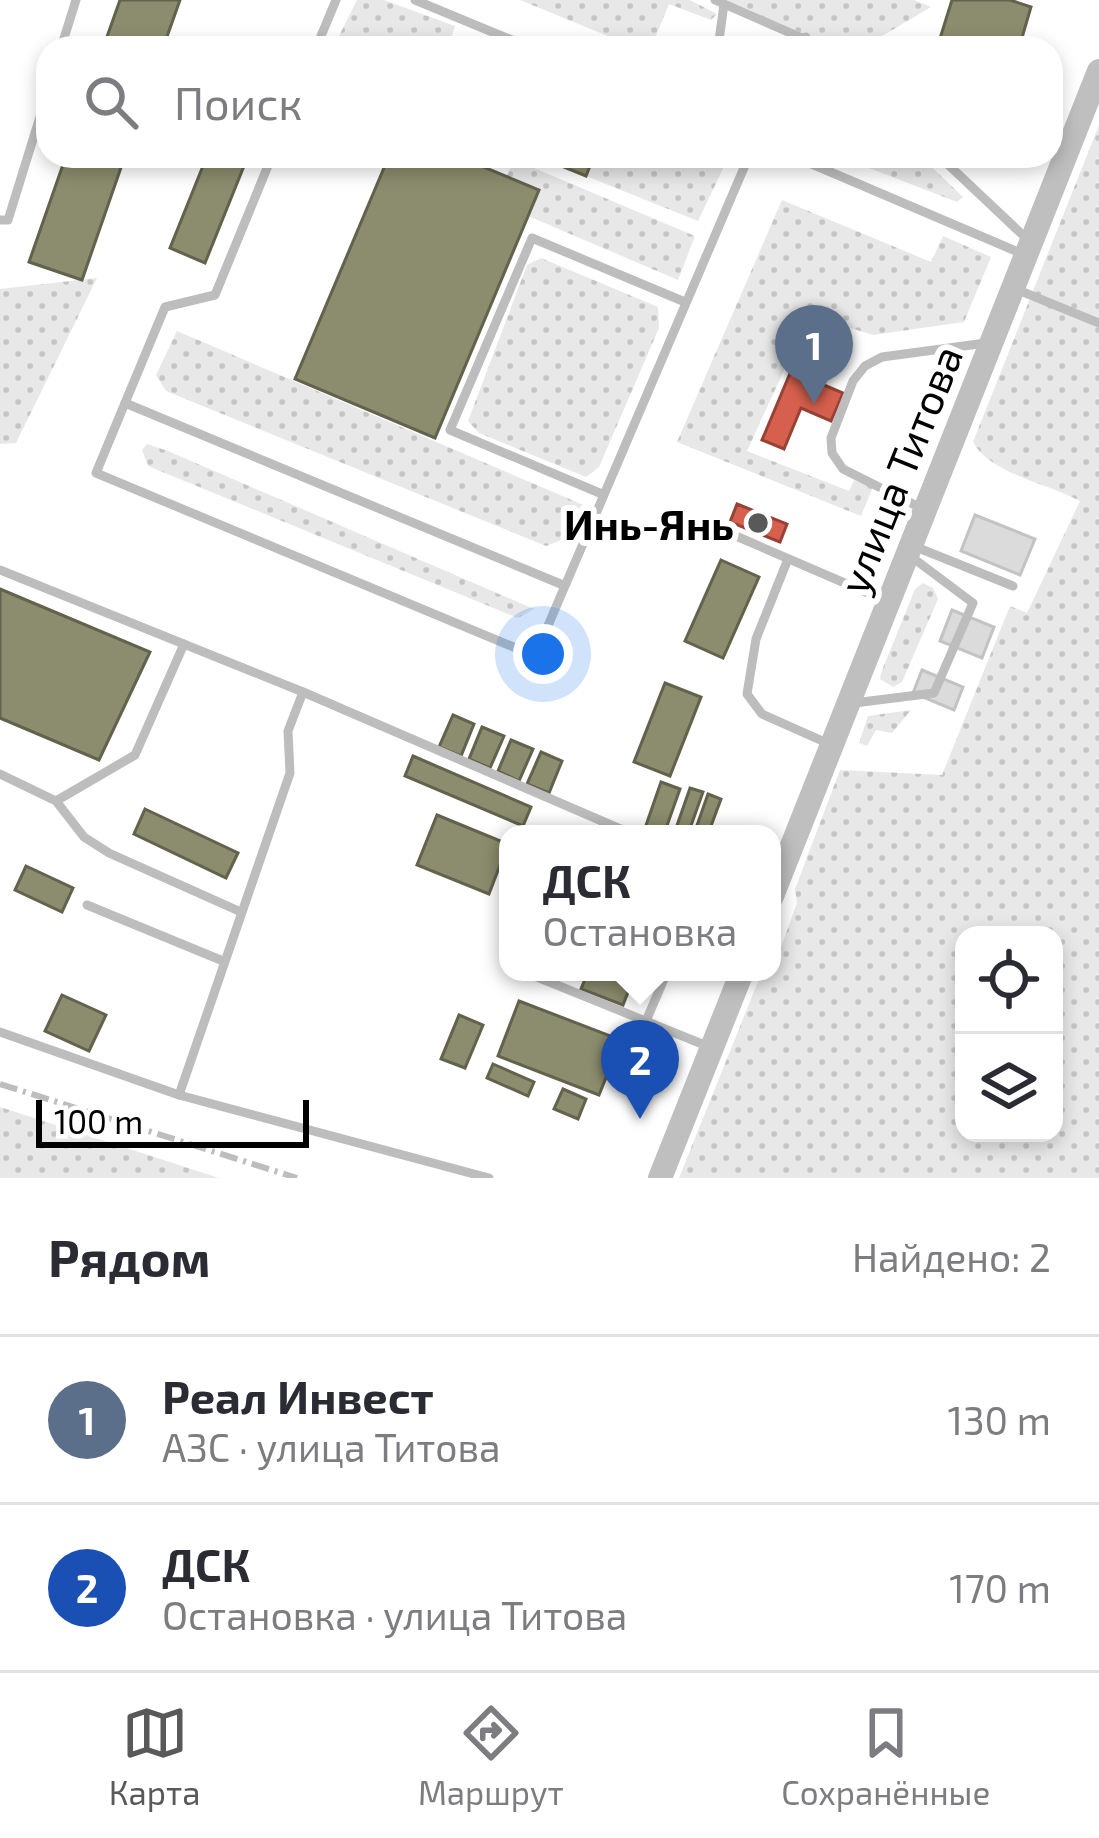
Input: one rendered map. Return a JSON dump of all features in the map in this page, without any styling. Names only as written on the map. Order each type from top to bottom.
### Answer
[{"type":"main road","name":"улица Титова","points":[[781,873],[1028,249],[1094,100],[1099,71]]},
{"type":"main road","points":[[659,1178],[738,981]]},
{"type":"lane","points":[[65,36],[76,0]]},
{"type":"lane","points":[[321,36],[336,0]]},
{"type":"lane","points":[[415,0],[502,36]]},
{"type":"lane","points":[[718,36],[719,2],[804,36]]},
{"type":"lane","points":[[0,220],[8,220],[36,130]]},
{"type":"lane","points":[[267,168],[215,295],[165,307],[96,473],[535,656],[744,168]]},
{"type":"lane","points":[[823,168],[1028,249]]},
{"type":"lane","points":[[950,168],[1028,249]]},
{"type":"lane","points":[[602,494],[450,430],[532,238],[685,302]]},
{"type":"lane","points":[[1013,288],[1099,323]]},
{"type":"lane","points":[[925,510],[843,469],[832,453],[831,438],[853,381],[865,366],[882,358],[992,342]]},
{"type":"lane","points":[[125,403],[562,585]]},
{"type":"lane","points":[[722,530],[889,602]]},
{"type":"lane","points":[[909,549],[1013,586]]},
{"type":"lane","points":[[849,704],[934,693],[973,603],[909,549]]},
{"type":"lane","points":[[788,559],[756,640],[747,694],[761,714],[832,745]]},
{"type":"lane","points":[[0,571],[303,692],[611,825]]},
{"type":"lane","points":[[56,801],[135,754],[184,644]]},
{"type":"lane","points":[[179,1095],[290,773],[288,731],[303,692]]},
{"type":"lane","points":[[0,774],[56,801],[84,837],[109,853],[241,912]]},
{"type":"lane","points":[[87,905],[223,961]]},
{"type":"lane","points":[[547,981],[712,1048]]},
{"type":"lane","points":[[646,1021],[663,981]]},
{"type":"lane","points":[[0,1032],[179,1095],[489,1178]]},
{"type":"shaded area","points":[[357,0],[384,0],[455,26],[452,36],[339,36]]},
{"type":"shaded area","points":[[520,0],[690,0],[717,14],[711,20],[669,4],[656,36],[608,36]]},
{"type":"shaded area","points":[[727,0],[914,0],[931,7],[882,36],[809,36]]},
{"type":"shaded area","points":[[1099,125],[1099,1178],[679,1178],[758,981],[781,981],[781,947],[797,903],[795,889],[840,770],[942,775],[1010,606],[1027,613],[1080,501],[993,462],[973,442]]},
{"type":"shaded area","points":[[511,168],[534,168],[695,236],[678,280],[528,216],[538,191],[506,177]]},
{"type":"shaded area","points":[[589,168],[723,168],[698,221],[586,176]]},
{"type":"shaded area","points":[[869,168],[933,168],[963,197],[957,202]]},
{"type":"shaded area","points":[[782,200],[931,262],[943,236],[991,257],[964,322],[873,335],[844,326],[826,365],[791,355],[747,451],[849,491],[854,480],[873,487],[861,516],[677,442]]},
{"type":"shaded area","points":[[541,258],[658,307],[659,328],[599,467],[586,477],[479,433],[468,421],[527,265]]},
{"type":"shaded area","points":[[97,278],[16,443],[0,444],[0,289]]},
{"type":"shaded area","points":[[177,331],[586,506],[571,536],[546,546],[166,391],[156,375]]},
{"type":"shaded area","points":[[147,444],[534,609],[518,618],[148,466],[142,450]]},
{"type":"shaded area","points":[[923,583],[933,588],[938,599],[902,682],[893,687],[880,679],[881,673],[915,589]]},
{"type":"shaded area","points":[[911,710],[892,733],[876,730],[867,746],[859,743],[868,716]]},
{"type":"shaded area","points":[[0,1107],[219,1178],[0,1178]]},
{"type":"building: Торговля","points":[[791,371],[843,393],[831,421],[801,408],[784,449],[762,440]]},
{"type":"building: Торговля","name":"Инь-Янь","points":[[737,504],[787,524],[780,542],[730,522]]},
{"type":"building: Промзона","points":[[120,0],[180,0],[167,36],[107,36]]},
{"type":"building: Промзона","points":[[952,0],[1010,0],[1031,7],[1023,36],[941,36]]},
{"type":"building: Промзона","points":[[62,168],[121,168],[82,280],[29,262]]},
{"type":"building: Промзона","points":[[202,168],[243,168],[205,263],[170,248]]},
{"type":"building: Промзона","points":[[384,168],[486,168],[539,190],[435,438],[295,379]]},
{"type":"building: Промзона","points":[[566,168],[589,168],[586,176]]},
{"type":"building: Промзона","points":[[721,560],[759,577],[723,658],[685,641]]},
{"type":"building: Промзона","points":[[0,589],[150,652],[99,760],[0,718]]},
{"type":"building: Промзона","points":[[665,683],[701,697],[670,776],[634,762]]},
{"type":"building: Промзона","points":[[453,715],[474,724],[461,756],[439,747]]},
{"type":"building: Промзона","points":[[482,727],[504,736],[490,768],[469,759]]},
{"type":"building: Промзона","points":[[511,740],[533,749],[519,781],[498,771]]},
{"type":"building: Промзона","points":[[541,752],[562,761],[549,793],[527,784]]},
{"type":"building: Промзона","points":[[413,756],[531,807],[521,825],[405,776]]},
{"type":"building: Промзона","points":[[661,782],[680,789],[667,825],[646,825]]},
{"type":"building: Промзона","points":[[690,788],[703,792],[691,825],[677,825]]},
{"type":"building: Промзона","points":[[708,794],[721,799],[711,825],[697,825]]},
{"type":"building: Промзона","points":[[145,809],[238,853],[226,878],[134,834]]},
{"type":"building: Промзона","points":[[437,815],[499,840],[499,868],[489,894],[417,865]]},
{"type":"building: Промзона","points":[[26,866],[73,888],[62,912],[15,890]]},
{"type":"building: Промзона","points":[[584,981],[632,981],[623,1005],[581,989]]},
{"type":"building: Промзона","points":[[62,995],[106,1015],[89,1051],[45,1031]]},
{"type":"building: Промзона","points":[[519,1001],[621,1040],[599,1095],[498,1056]]},
{"type":"building: Промзона","points":[[459,1015],[483,1025],[465,1068],[441,1059]]},
{"type":"building: Промзона","points":[[493,1064],[534,1082],[528,1096],[487,1078]]},
{"type":"building: Промзона","points":[[563,1089],[586,1099],[578,1119],[554,1109]]},
{"type":"building: Прочее","points":[[975,515],[1035,539],[1020,575],[961,551]]},
{"type":"building: Прочее","points":[[952,610],[994,627],[982,658],[940,641]]},
{"type":"building: Прочее","points":[[922,670],[963,687],[954,710],[913,693]]},
{"type":"railway","points":[[0,1084],[297,1178]]},
{"type":"place","name":"Реал Инвест","points":[[814,404]]},
{"type":"place","name":"Инь-Янь","points":[[758,523]]},
{"type":"place","name":"ДСК","points":[[640,1119]]}]
